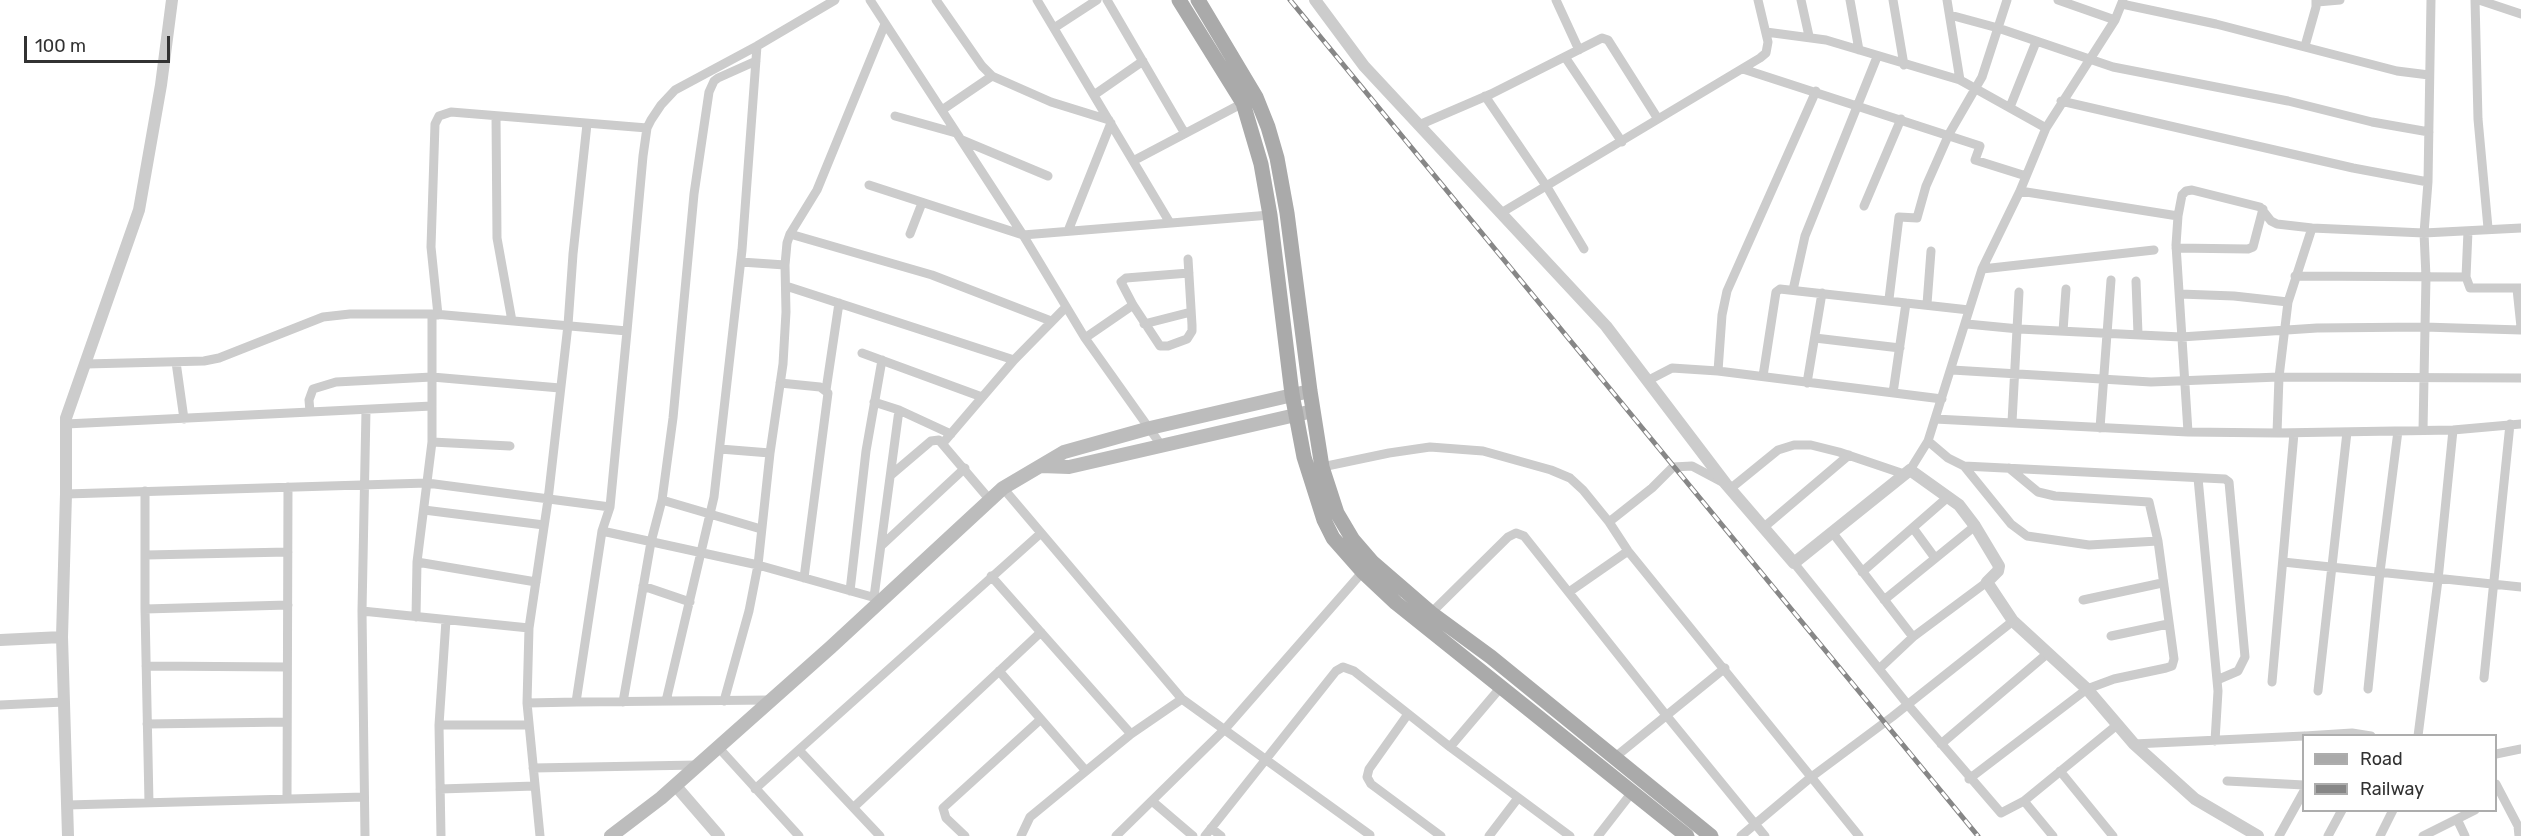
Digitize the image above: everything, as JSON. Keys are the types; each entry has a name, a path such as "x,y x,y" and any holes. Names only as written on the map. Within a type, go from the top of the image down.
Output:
{"main road":[{"path":"1179,0 1243,103 1260,164 1270,215 1292,394 1304,457 1324,520 1343,550 1491,657 1711,836"},
{"path":"1198,0 1257,97 1277,158 1322,467 1337,513 1367,567 1396,603 1687,836"},
{"path":"612,835 698,765 879,598 1003,488 1064,452 1292,394 1310,392"},
{"path":"1039,466 1069,467 1313,411"}],"street":[{"path":"68,836 62,637 66,418 139,210 161,84 172,0"},
{"path":"576,702 602,531 610,507 647,128 661,105 675,90 757,46 835,0"},
{"path":"870,0 1023,235 1085,338 1161,446"},
{"path":"936,0 992,76 1051,102 1110,121"},
{"path":"1037,0 1170,223"},
{"path":"1054,28 1096,0"},
{"path":"1107,0 1184,132"},
{"path":"1315,0 1364,66 1606,326 1728,487 1794,563 1969,779 2001,813 2024,801 2117,724"},
{"path":"1556,0 1579,50"},
{"path":"1501,213 1547,188 1766,53 1767,32 1758,0"},
{"path":"1801,0 1809,36"},
{"path":"1850,0 1859,50"},
{"path":"1893,0 1905,65"},
{"path":"1947,0 1960,81"},
{"path":"1889,299 1899,217 1917,218 1926,186 1949,134 1982,77 2007,0"},
{"path":"2058,0 2115,20"},
{"path":"2305,46 2316,1 2340,0"},
{"path":"2423,430 2426,277 2424,233 2428,182 2431,0"},
{"path":"2488,228 2478,119 2477,0 2490,2 2521,14"},
{"path":"1794,563 1909,470 1926,444 1952,370 1982,269 2020,191 2046,128 2061,101 2115,20 2123,2 2397,71 2429,75"},
{"path":"1950,15 1998,28 2089,60 2288,101 2372,123 2429,132"},
{"path":"724,701 749,611 758,565 785,335 785,265 790,234 817,190 885,24"},
{"path":"1767,32 1809,36 1960,81 1975,87 2046,128"},
{"path":"1419,125 1485,96 1602,38 1608,40 1658,119"},
{"path":"2010,107 2036,42"},
{"path":"666,701 702,553 720,449 728,358 741,262 757,46"},
{"path":"1565,57 1622,142"},
{"path":"1792,290 1805,236 1877,57"},
{"path":"623,702 651,542 662,500 673,418 694,194 709,92 714,81 756,61"},
{"path":"1094,95 1143,61"},
{"path":"1743,69 1949,134 1980,146 1975,160 2026,176"},
{"path":"942,110 992,76"},
{"path":"1718,371 1722,315 1727,291 1816,91"},
{"path":"1485,96 1547,188 1584,249"},
{"path":"2061,101 2342,165 2428,182"},
{"path":"1133,161 1184,132 1243,103"},
{"path":"417,617 417,562 432,442 435,314 431,247 435,124 439,116 446,112 647,128"},
{"path":"896,116 958,136 1048,176"},
{"path":"496,117 497,238 512,321"},
{"path":"1864,206 1901,120"},
{"path":"1068,231 1110,121"},
{"path":"540,836 527,703 529,628 548,500 568,326 575,231 587,124"},
{"path":"869,185 1023,235 1270,215"},
{"path":"2188,432 2176,248 2182,195 2192,190 2263,209 2271,221 2277,224 2312,228 2424,233 2521,228"},
{"path":"2020,191 2178,216"},
{"path":"910,234 922,203"},
{"path":"2176,248 2247,249 2253,247 2263,209"},
{"path":"2277,433 2278,377 2288,302 2312,228"},
{"path":"1966,324 2181,337 2424,327 2521,328 2519,289 2470,288 2466,278 2468,231"},
{"path":"790,234 932,275 1051,321"},
{"path":"1982,269 2154,250"},
{"path":"1927,304 1931,251"},
{"path":"1188,259 1189,273 1191,312 1190,335 1168,346 1157,344 1121,282 1124,279 1189,273"},
{"path":"741,262 785,265"},
{"path":"2295,276 2466,278"},
{"path":"2100,428 2111,280"},
{"path":"2136,281 2138,334"},
{"path":"786,286 1014,360"},
{"path":"1763,376 1776,292 1780,288 1969,310"},
{"path":"2063,331 2066,289"},
{"path":"2012,422 2019,329 2019,292"},
{"path":"1807,383 1822,293"},
{"path":"2180,294 2234,296 2288,302"},
{"path":"804,578 828,397 826,390 839,303"},
{"path":"1893,393 1906,303"},
{"path":"1085,338 1133,305"},
{"path":"943,443 1014,360 1066,307"},
{"path":"1144,324 1191,312"},
{"path":"86,364 204,362 323,317 350,314 435,314 627,331"},
{"path":"1815,338 1900,348"},
{"path":"862,353 982,397"},
{"path":"850,591 866,451 882,360"},
{"path":"176,362 184,419"},
{"path":"1647,381 1667,370 1718,371 1942,399"},
{"path":"1952,370 2105,380 2186,382 2278,377 2521,378"},
{"path":"310,412 310,393 320,386 383,378 432,377 560,388"},
{"path":"780,383 820,387 826,390"},
{"path":"874,402 899,410 951,434"},
{"path":"66,424 432,406"},
{"path":"365,836 362,611 366,410"},
{"path":"602,531 758,565 879,598 881,546 899,410"},
{"path":"1935,419 2188,432 2277,433 2453,430 2521,424"},
{"path":"2484,678 2510,424"},
{"path":"2418,731 2438,580 2453,430"},
{"path":"2368,689 2398,431"},
{"path":"2318,691 2347,432"},
{"path":"2272,682 2294,433"},
{"path":"891,475 931,441 939,440 990,500"},
{"path":"432,442 510,446"},
{"path":"1926,444 1964,466 2224,479 2229,482 2245,657 2238,671 2217,680"},
{"path":"1728,487 1778,450 1794,445 1811,446 1909,470 1959,505 1975,526 1999,566 1998,571 1987,582 1912,637 1879,669"},
{"path":"1322,467 1430,447 1483,451 1551,470 1570,478 1609,522 1628,551 1859,836"},
{"path":"720,449 770,453"},
{"path":"1763,528 1849,455"},
{"path":"1609,522 1652,488 1673,467 1692,466 1728,487"},
{"path":"1964,466 2011,524 2027,536 2089,544 2158,541"},
{"path":"881,546 965,468"},
{"path":"1969,779 2092,687 2172,666 2174,659 2158,541 2150,505 2146,500 2055,496 2038,492 2009,468"},
{"path":"2198,478 2218,695 2215,741"},
{"path":"66,494 427,483 610,507"},
{"path":"287,799 288,488"},
{"path":"1003,488 1182,699 1370,836"},
{"path":"146,491 145,609 149,803"},
{"path":"1862,572 1948,497"},
{"path":"662,500 761,529"},
{"path":"424,510 544,525"},
{"path":"1884,600 1975,526"},
{"path":"1913,528 1935,558"},
{"path":"1832,532 1912,637"},
{"path":"755,789 1041,533"},
{"path":"1431,613 1508,537 1516,533 1524,536 1666,715 1766,836"},
{"path":"1569,592 1628,551"},
{"path":"146,555 288,552"},
{"path":"417,562 536,582"},
{"path":"2283,562 2521,587"},
{"path":"1116,836 1222,727 1367,567"},
{"path":"991,576 1131,734"},
{"path":"1987,582 2013,621 2048,653 2092,687 2117,724 2134,744 2195,799 2258,836"},
{"path":"2083,600 2162,583"},
{"path":"643,586 690,602"},
{"path":"145,609 288,605"},
{"path":"362,611 529,628"},
{"path":"441,836 439,725 446,620"},
{"path":"1741,836 1810,778 1908,705 2013,621"},
{"path":"2111,636 2169,624"},
{"path":"854,807 1041,632"},
{"path":"0,640 62,637"},
{"path":"1941,744 2048,653"},
{"path":"146,666 287,668"},
{"path":"1221,836 1208,832 1339,668 1347,667 1570,836"},
{"path":"1614,758 1725,668"},
{"path":"999,671 1086,771"},
{"path":"1450,747 1501,687"},
{"path":"1021,836 1030,817 1131,734 1182,699"},
{"path":"527,703 770,700"},
{"path":"0,705 64,702"},
{"path":"1408,714 1369,770 1367,777 1371,784 1441,836"},
{"path":"965,836 946,818 943,808 1041,719"},
{"path":"147,724 287,722"},
{"path":"439,725 529,725"},
{"path":"2338,734 2362,734"},
{"path":"2134,744 2302,736"},
{"path":"718,747 799,836"},
{"path":"2497,754 2521,749"},
{"path":"799,750 880,836"},
{"path":"533,768 698,765"},
{"path":"2060,771 2113,836"},
{"path":"2227,781 2302,785"},
{"path":"675,785 719,836"},
{"path":"440,789 535,786"},
{"path":"1598,836 1633,791"},
{"path":"2279,836 2302,795"},
{"path":"67,805 364,797"},
{"path":"1489,836 1518,798"},
{"path":"2499,799 2518,826 2519,836"},
{"path":"1152,801 1193,836"},
{"path":"2024,801 2053,836"},
{"path":"2328,836 2341,812"},
{"path":"2380,836 2392,812"},
{"path":"2423,836 2471,812"},
{"path":"2457,819 2465,836"}],"railway":[{"path":"1290,0 1978,836"}]}
